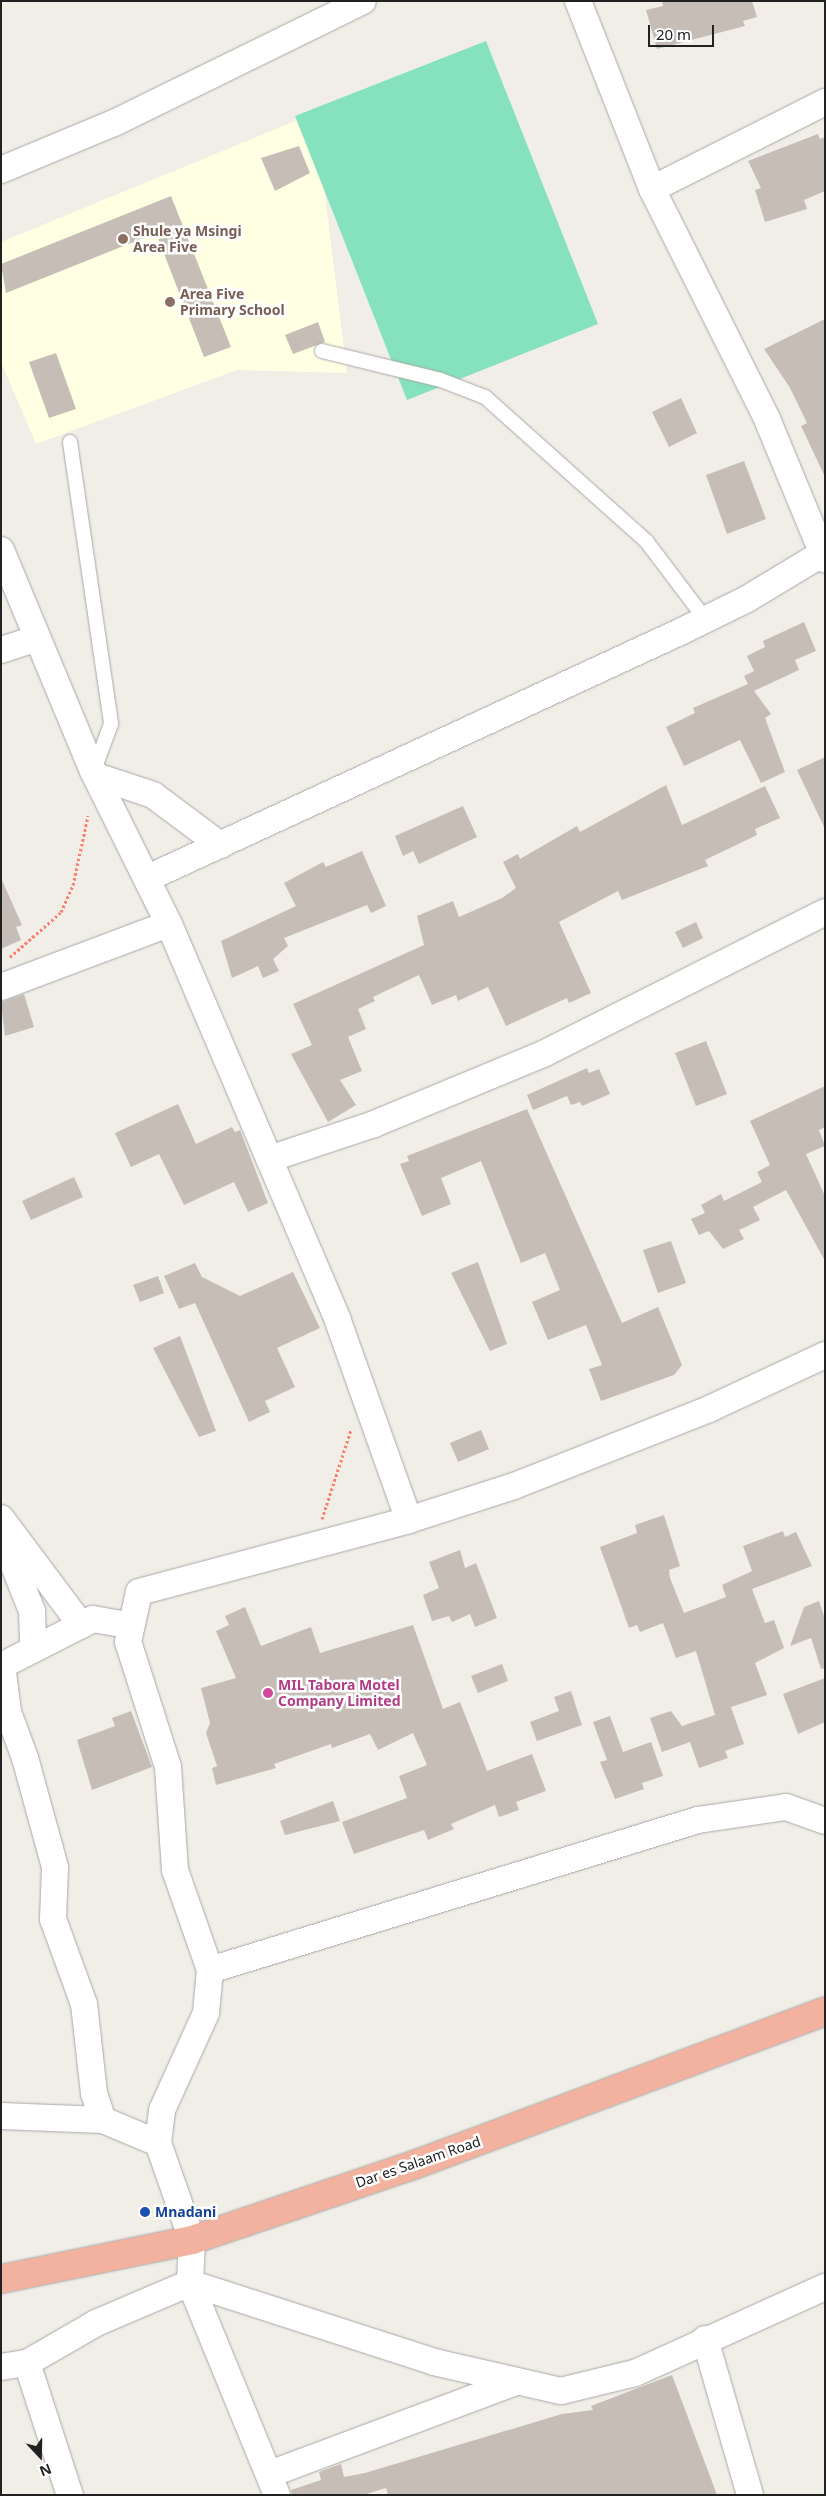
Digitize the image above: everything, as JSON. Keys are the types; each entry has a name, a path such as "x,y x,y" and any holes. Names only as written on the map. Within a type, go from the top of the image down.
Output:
{"highway":[{"name":"Dar es Salaam Road","path":"1,2279 192,2240 414,2165 825,2011"}],"street":[{"path":"1,170 132,115 363,1"},
{"path":"148,878 706,620 824,554 767,420 652,189 578,1"},
{"path":"652,189 825,102"},
{"path":"1,550 94,773 148,878 169,924 269,1159 364,1393 409,1520"},
{"path":"1,650 37,638"},
{"path":"94,773 153,795 220,845"},
{"path":"269,1159 374,1124 543,1054 825,912"},
{"path":"1,987 169,924"},
{"path":"514,2382 274,2484 190,2283 192,2240 158,2143 162,2110 206,2013 210,1970 174,1870 168,1767 128,1642 139,1592 409,1520 616,1448 825,1355"},
{"path":"1,1518 81,1625"},
{"path":"1,1533 32,1611 33,1649"},
{"path":"103,2120 94,2092 84,2004 53,1919 55,1868 25,1758 8,1712 2,1666 93,1619 131,1626"},
{"path":"210,1970 698,1820 786,1807 825,1821"},
{"path":"1,2116 103,2120 158,2143"},
{"path":"1,2367 26,2362 96,2323 190,2283 335,2333 514,2382 561,2391 587,2388 635,2373 705,2339 825,2287"},
{"path":"705,2339 750,2495"},
{"path":"26,2362 70,2495"}],"lane":[{"path":"322,351 441,380 485,397 642,538 706,620"},
{"path":"70,442 111,724 94,773"}],"path":[{"path":"7,960 19,945 61,912 73,885 88,810"},
{"path":"314,1544 364,1393"}],"shaded area":[{"name":"Area Five Primary School","path":"315,113 347,373 237,370 36,444 1,362 1,242"}],"green space":[{"path":"486,41 598,324 407,400 295,116"}],"building":[{"path":"662,1 752,1 757,17 743,21 745,26 657,49 646,10 663,6"},
{"path":"818,134 820,139 825,137 825,191 804,200 807,209 765,222 755,190 761,188 748,161"},
{"path":"299,146 310,173 275,191 261,158"},
{"path":"171,196 231,347 204,357 156,233 6,293 1,264"},
{"path":"825,319 825,477 801,426 807,423 790,388 764,349"},
{"path":"318,322 325,342 293,354 285,335"},
{"path":"56,353 76,409 49,418 29,362"},
{"path":"681,398 697,433 669,447 652,412"},
{"path":"744,461 766,519 727,534 706,475"},
{"path":"804,622 816,651 795,660 799,670 754,691 771,714 765,718 785,772 761,783 740,740 684,766 666,727 695,713 693,708 748,684 744,676 754,671 747,656 765,647 763,641"},
{"path":"825,757 825,829 797,770"},
{"path":"666,785 682,825 765,786 780,818 755,829 757,835 705,860 708,866 622,900 618,891 559,922 591,993 569,1003 567,998 506,1026 488,987 458,1001 456,995 432,1005 419,975 373,997 375,1001 358,1009 366,1029 348,1037 362,1071 340,1080 356,1105 328,1122 291,1054 312,1045 293,1004 424,945 417,916 453,901 459,917 502,898 516,888 503,862 518,854 520,859 577,826 580,832"},
{"path":"463,806 477,837 419,864 413,851 403,856 395,836"},
{"path":"362,851 386,906 371,913 367,905 284,938 288,946 273,959 279,971 263,978 258,966 232,978 221,941 296,906 284,883 323,862 326,867"},
{"path":"1,878 22,925 16,927 21,940 1,949"},
{"path":"696,922 703,938 683,948 675,932"},
{"path":"24,994 34,1027 5,1036 1,1002"},
{"path":"706,1041 727,1094 696,1106 675,1053"},
{"path":"587,1068 589,1073 599,1069 610,1094 582,1106 580,1102 571,1105 567,1096 533,1110 527,1095"},
{"path":"825,1086 825,1127 819,1130 825,1146 806,1154 825,1196 825,1261 786,1190 753,1207 760,1220 739,1230 744,1239 723,1249 709,1231 699,1235 691,1219 705,1213 701,1205 721,1194 724,1201 762,1182 757,1172 770,1165 750,1121"},
{"path":"178,1104 196,1144 232,1127 235,1132 240,1130 268,1203 248,1212 234,1182 184,1205 159,1154 131,1167 115,1133"},
{"path":"527,1109 622,1323 658,1307 682,1365 674,1375 601,1401 589,1369 602,1365 586,1325 548,1340 532,1302 560,1290 545,1253 521,1263 481,1161 441,1178 451,1204 422,1216 400,1164 409,1161 407,1156"},
{"path":"74,1177 83,1197 31,1220 22,1201"},
{"path":"671,1241 686,1283 658,1293 643,1250"},
{"path":"478,1262 507,1344 490,1351 451,1273"},
{"path":"195,1263 202,1277 240,1296 293,1272 320,1328 277,1348 295,1387 265,1401 270,1412 249,1422 195,1303 179,1309 164,1276"},
{"path":"158,1276 164,1293 140,1302 133,1285"},
{"path":"180,1336 216,1431 199,1437 153,1348"},
{"path":"481,1430 489,1449 458,1462 450,1443"},
{"path":"664,1515 680,1566 669,1570 670,1578 684,1613 726,1597 722,1585 752,1571 743,1546 783,1531 785,1537 796,1532 812,1566 752,1589 765,1623 774,1620 784,1648 755,1663 767,1695 731,1707 744,1744 725,1751 728,1758 699,1768 690,1742 662,1752 650,1718 671,1711 682,1726 715,1715 696,1651 676,1658 663,1623 640,1632 637,1625 629,1628 600,1547 637,1533 635,1525"},
{"path":"460,1550 465,1568 476,1563 497,1618 475,1627 470,1614 452,1622 449,1616 432,1621 423,1595 439,1588 429,1562"},
{"path":"819,1601 825,1619 825,1668 821,1669 811,1638 790,1646 804,1607"},
{"path":"245,1607 261,1646 311,1627 320,1653 413,1625 443,1709 460,1702 487,1771 532,1754 546,1791 516,1802 519,1810 499,1817 495,1805 451,1824 454,1829 428,1840 424,1830 354,1854 342,1822 407,1798 399,1776 427,1765 413,1733 378,1750 370,1734 332,1748 331,1744 274,1764 276,1768 216,1785 212,1768 217,1766 206,1733 210,1723 201,1688 236,1678 216,1631 229,1625 225,1616"},
{"path":"502,1664 508,1681 478,1693 471,1676"},
{"path":"825,1678 825,1722 798,1734 783,1694"},
{"path":"571,1691 582,1725 537,1741 530,1722 559,1711 554,1697"},
{"path":"131,1711 152,1767 92,1790 77,1740 115,1726 112,1718"},
{"path":"610,1716 623,1752 651,1742 663,1776 642,1783 644,1789 615,1799 600,1762 607,1760 593,1722"},
{"path":"333,1801 340,1821 285,1835 280,1821"},
{"path":"672,2375 717,2495 388,2495 386,2488 363,2495 292,2495 291,2490 321,2480 319,2472 341,2464 344,2477 365,2473 562,2414 593,2410 591,2406"}],"place":[{"name":"Shule ya Msingi Area Five","path":"123,239"},
{"name":"Area Five Primary School","path":"170,302"},
{"name":"MIL Tabora Motel Company Limited","path":"268,1693"},
{"name":"Mnadani","path":"145,2212"}]}
